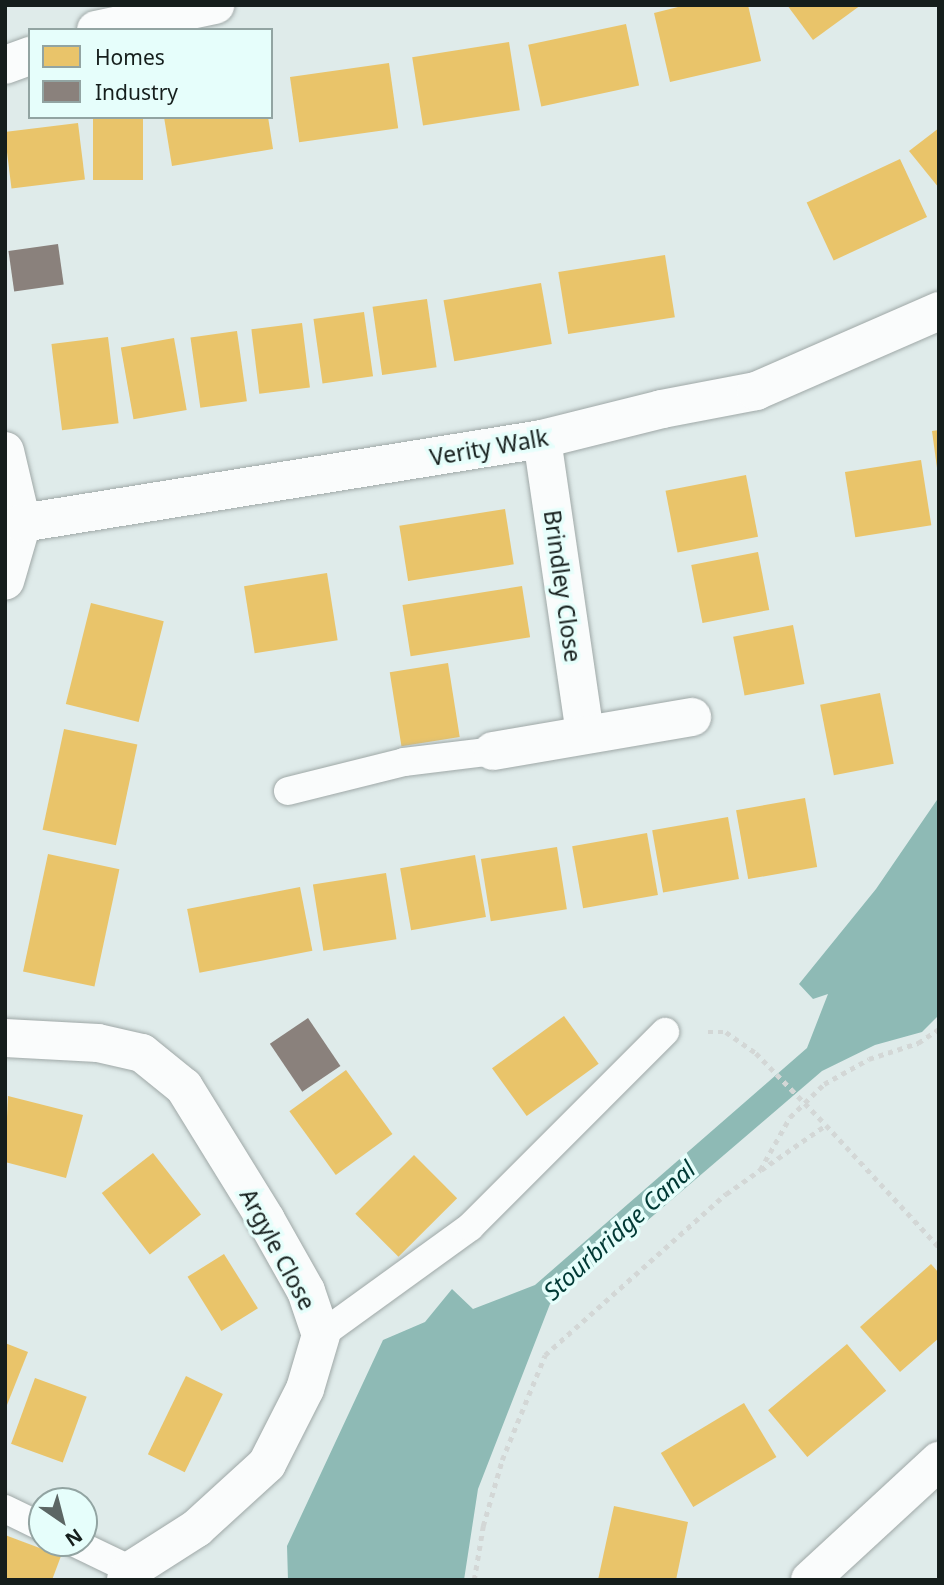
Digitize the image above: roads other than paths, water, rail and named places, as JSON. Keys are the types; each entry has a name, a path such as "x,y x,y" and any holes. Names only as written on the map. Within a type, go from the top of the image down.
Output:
{"street":[{"path":"106,28 215,5"},
{"path":"5,65 28,57"},
{"name":"Verity Walk","path":"22,523 542,439 662,409 756,391 939,311"},
{"name":"Brindley Close","path":"542,439 585,732"},
{"path":"5,451 22,523 5,581"},
{"path":"493,751 585,732 692,717"},
{"name":"Argyle Close","path":"5,1038 98,1043 142,1053 184,1087 267,1220 306,1292 321,1335 305,1389 267,1464 197,1528 128,1575"},
{"path":"810,1580 939,1461"}],"lane":[{"path":"288,791 404,762 493,751"},
{"path":"321,1335 470,1227 665,1032"},
{"path":"5,1509 28,1520"},
{"path":"98,1557 128,1575"}],"water":[{"name":"Stourbridge Canal","path":"939,797 939,1015 922,1032 875,1045 822,1071 550,1304 478,1489 464,1580 288,1580 287,1546 383,1340 425,1322 452,1289 473,1309 535,1285 807,1048 828,994 813,999 799,984 876,889"}]}
